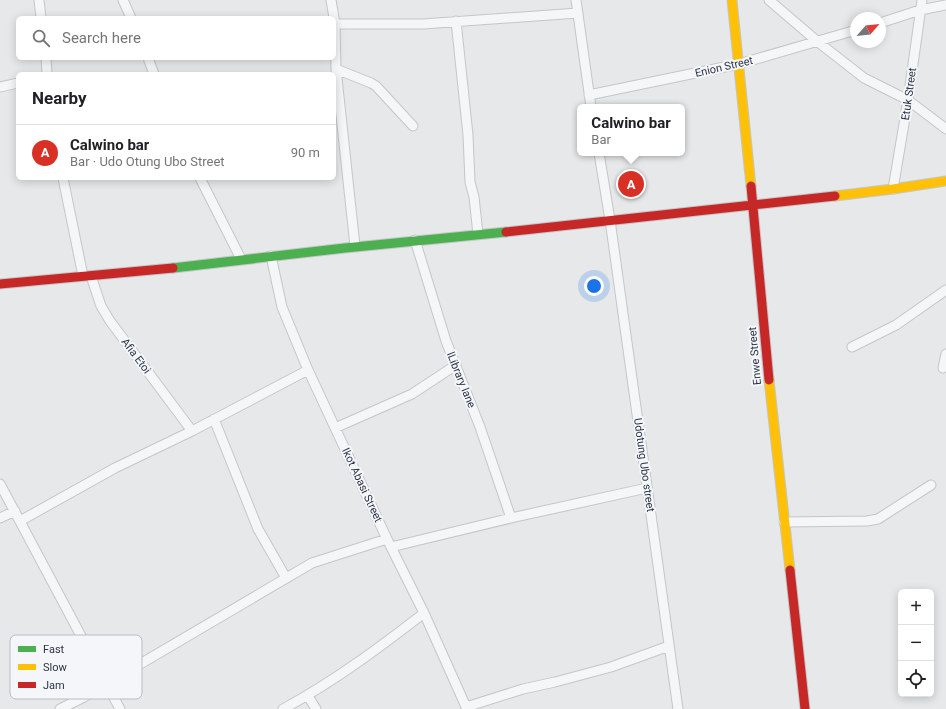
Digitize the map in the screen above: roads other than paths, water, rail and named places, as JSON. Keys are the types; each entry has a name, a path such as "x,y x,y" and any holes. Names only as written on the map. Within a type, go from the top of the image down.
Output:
{"street":[{"path":"39,0 41,16"},
{"path":"123,0 130,16"},
{"path":"331,0 334,16"},
{"path":"576,0 590,104"},
{"name":"Enwe Street","path":"732,0 753,204 770,393 805,709"},
{"path":"769,0 818,42 864,78 908,100 946,129"},
{"name":"Etuk Street","path":"893,189 908,100 922,0"},
{"path":"886,21 920,10 946,5"},
{"path":"336,24 423,24 578,13"},
{"path":"456,21 468,135 470,182 474,197 478,234"},
{"name":"Enion Street","path":"589,95 739,64 850,32"},
{"path":"46,60 47,72"},
{"path":"149,60 153,72"},
{"path":"336,60 336,85 355,246"},
{"path":"336,69 376,86 413,126"},
{"path":"0,86 16,83"},
{"name":"Udotung Ubo street","path":"599,156 610,220 678,709"},
{"name":"Afia Etoi","path":"63,180 87,276 101,306 110,321 192,431"},
{"path":"201,180 241,259"},
{"path":"0,284 87,276 946,183"},
{"name":"lLibrary lane","path":"415,240 446,341 480,427 511,518"},
{"name":"Ikot Abasi Street","path":"271,256 282,307 308,370 387,539 424,613 467,708"},
{"path":"852,347 896,325 946,290"},
{"path":"943,368 946,354"},
{"path":"335,428 412,394 456,365"},
{"path":"20,521 115,468 192,431 308,370"},
{"path":"214,419 258,529 286,578"},
{"path":"0,484 81,635"},
{"path":"784,522 867,521 878,519 930,485"},
{"path":"391,547 511,518 647,488"},
{"path":"0,518 15,511"},
{"path":"142,662 312,563 322,558 347,552 387,539"},
{"path":"283,709 308,696 384,644 424,613"},
{"path":"467,708 523,689 596,671 669,646"},
{"path":"308,696 316,709"},
{"path":"60,709 80,699"},
{"path":"115,699 120,709"}],"place":[{"name":"Calwino bar","path":"631,184"}]}
